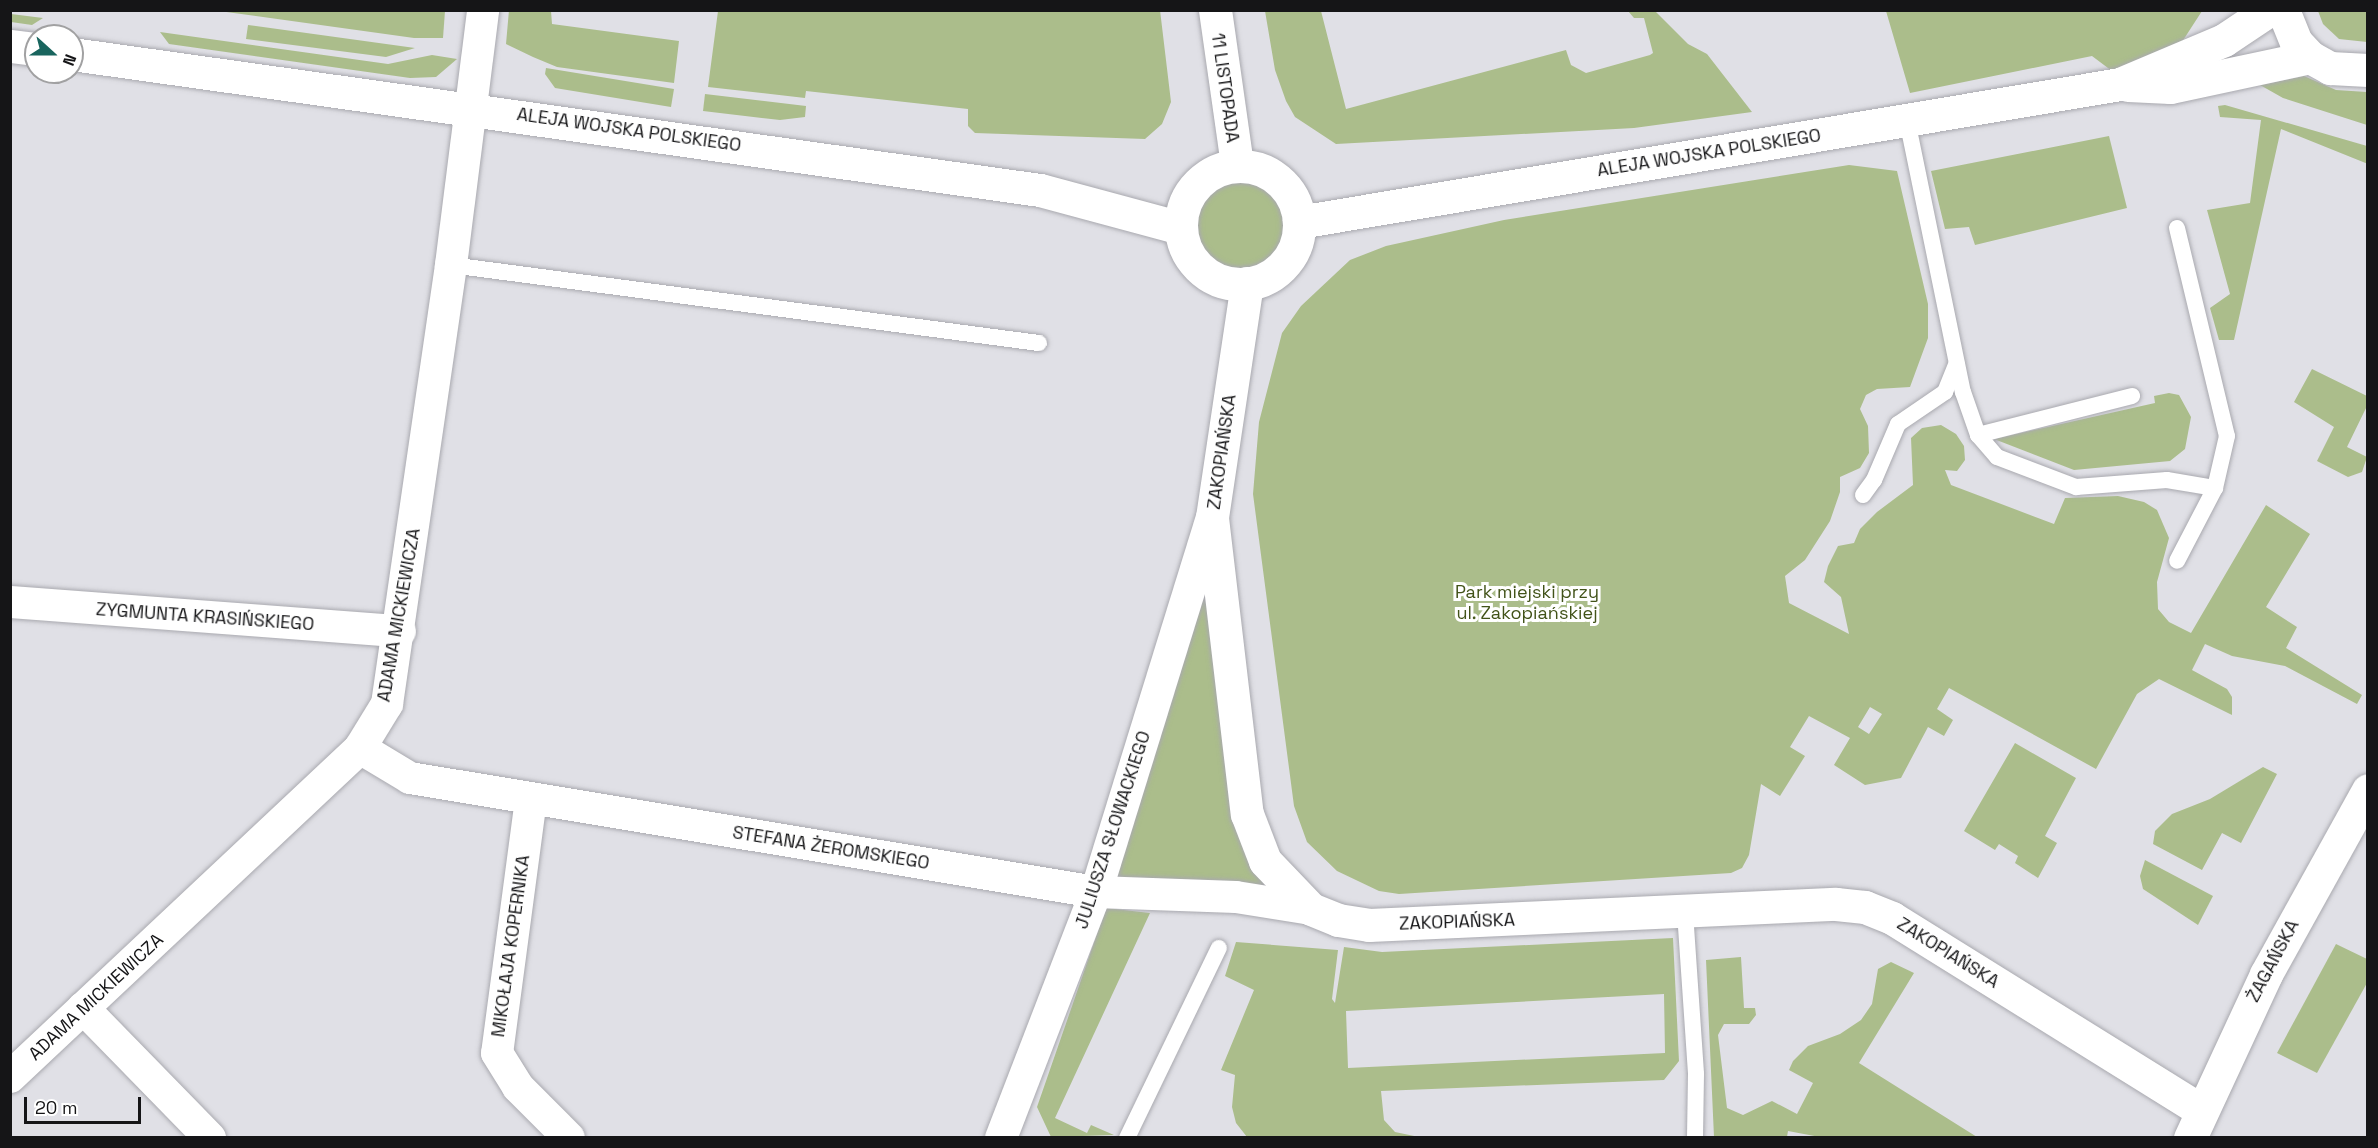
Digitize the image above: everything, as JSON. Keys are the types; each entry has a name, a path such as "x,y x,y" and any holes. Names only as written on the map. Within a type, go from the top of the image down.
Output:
{"street":[{"name":"ADAMA MICKIEWICZA","path":"10,1077 360,748 387,704 400,631 452,265 483,10"},
{"name":"11 LISTOPADA","path":"1215,10 1237,165"},
{"name":"ALEJA WOJSKA POLSKIEGO","path":"2120,84 2224,40 2268,10"},
{"path":"2283,10 2296,42 2310,57 2330,68 2367,70"},
{"name":"ALEJA WOJSKA POLSKIEGO","path":"84,56 471,107 1040,190 1181,228"},
{"name":"ALEJA WOJSKA POLSKIEGO","path":"1299,222 2120,84 2170,87 2310,57"},
{"path":"1237,165 1272,175 1286,188 1299,222 1290,255 1278,269 1247,283 1228,282 1210,275 1195,263 1185,247 1181,228 1182,209 1203,178 1237,165"},
{"name":"ZAKOPIAŃSKA","path":"1247,283 1212,518 1247,814 1265,861 1311,909 1338,920 1369,925 1836,904 1865,907 1892,918 2195,1124"},
{"name":"JULIUSZA SŁOWACKIEGO","path":"1002,1137 1096,892 1212,518"},
{"name":"ZYGMUNTA KRASIŃSKIEGO","path":"10,602 400,631"},
{"name":"STEFANA ŻEROMSKIEGO","path":"360,748 410,778 531,799 1096,892 1236,897 1311,909"},
{"name":"ŻAGAŃSKA","path":"2195,1124 2266,974 2367,790"},
{"name":"MIKOŁAJA KOPERNIKA","path":"531,799 497,1053 518,1087 569,1137"},
{"path":"84,1008 210,1137"}],"lane":[{"path":"1907,120 1957,362 1973,429 1978,435 1997,457 2076,487 2167,480 2215,488"},
{"path":"2177,228 2227,436 2215,488 2177,561"},
{"path":"452,265 1039,343"},
{"path":"1863,495 1874,480 1898,424 1945,392 1957,362"},
{"path":"1978,435 2132,396"},
{"path":"1685,912 1696,1074 1695,1137"},
{"path":"1127,1137 1219,948"}],"green space":[{"path":"509,10 551,11 552,24 679,41 674,83 557,67 533,57 506,44"},
{"path":"1160,10 1171,102 1162,124 1145,139 975,133 968,126 968,109 806,91 805,98 708,87 718,11"},
{"path":"219,11 445,11 443,38 414,38"},
{"path":"1265,11 1321,11 1346,109 1566,50 1571,65 1586,73 1650,55 1653,53 1644,18 1634,18 1628,11 1655,11 1688,44 1707,54 1752,112 1634,128 1336,144 1295,117 1286,101 1275,70"},
{"path":"1886,11 2202,11 2180,45 2112,71 2092,56 1910,93"},
{"path":"2318,11 2367,11 2367,42 2339,39 2323,24"},
{"path":"11,14 43,18 34,24 11,22"},
{"path":"248,25 415,48 386,57 246,39"},
{"path":"160,32 388,64 432,55 457,59 436,77 410,78 169,44"},
{"path":"546,68 674,89 671,107 555,88 545,74"},
{"path":"2304,76 2336,90 2367,92 2367,125 2283,98 2260,85"},
{"path":"705,94 806,106 805,117 780,120 703,111"},
{"path":"2225,105 2367,146 2368,164 2281,129 2234,340 2219,340 2210,308 2230,294 2207,210 2250,203 2261,120 2220,117 2218,106"},
{"path":"2109,136 2127,208 1975,245 1969,227 1945,229 1931,171"},
{"name":"Park miejski przy ul. Zakopiańskiej","path":"1849,165 1897,171 1928,304 1928,338 1910,387 1877,389 1866,395 1860,409 1868,426 1869,453 1860,468 1840,477 1840,492 1830,521 1805,560 1785,576 1789,603 1849,634 1841,597 1824,582 1828,566 1838,546 1854,543 1860,529 1877,512 1913,485 1911,438 1922,428 1941,425 1956,434 1964,446 1965,460 1957,471 1945,470 1951,485 2054,524 2065,498 2118,496 2144,502 2157,510 2169,538 2157,582 2158,609 2169,622 2191,633 2266,505 2310,534 2266,607 2297,627 2286,648 2362,695 2357,704 2285,666 2232,656 2205,644 2192,670 2227,689 2232,697 2232,715 2159,679 2137,694 2096,769 1949,688 1937,709 1953,720 1944,736 1928,727 1901,778 1865,785 1834,765 1850,738 1809,716 1790,747 1805,756 1780,796 1761,784 1749,855 1742,868 1731,873 1399,894 1379,891 1337,871 1307,842 1294,806 1253,494 1259,422 1282,333 1301,306 1350,260 1386,246 1504,220","holes":["1870,707 1882,714 1869,734 1858,727"]},
{"path":"1242,174 1261,178 1277,188 1287,204 1291,223 1287,242 1277,258 1261,268 1242,272 1223,268 1207,258 1197,242 1193,223 1197,204 1207,188 1223,178"},
{"path":"2312,369 2367,396 2367,406 2347,447 2367,457 2362,472 2348,477 2317,461 2334,427 2294,402"},
{"path":"2169,393 2179,395 2191,417 2185,449 2170,461 2074,470 1994,439 2155,403 2154,396"},
{"path":"1207,552 1274,886 1105,880"},
{"path":"2015,743 2076,778 2045,836 2057,843 2038,878 2015,863 2018,856 1999,844 1995,850 1964,831"},
{"path":"2263,767 2277,774 2241,843 2222,833 2202,870 2153,844 2155,831 2172,814 2210,799"},
{"path":"2145,860 2213,896 2198,925 2143,889 2140,876"},
{"path":"1106,908 1150,913 1055,1118 1087,1133 1091,1125 1114,1135 1051,1137 1037,1107"},
{"path":"1673,938 1679,1061 1664,1080 1381,1091 1384,1120 1395,1132 1419,1137 1247,1137 1236,1123 1232,1107 1235,1075 1221,1070 1254,990 1225,976 1236,942 1338,950 1332,999 1335,1003 1344,947 1382,952","holes":["1664,994 1665,1053 1348,1068 1346,1011"]},
{"path":"2336,944 2367,959 2367,983 2317,1073 2277,1053"},
{"path":"1741,957 1744,1008 1755,1008 1756,1015 1749,1024 1724,1024 1718,1035 1727,1108 1743,1115 1772,1101 1797,1114 1813,1083 1789,1070 1793,1061 1808,1046 1840,1034 1861,1020 1872,1004 1878,969 1891,962 1914,973 1859,1063 1977,1137 1825,1138 1788,1131 1787,1137 1714,1137 1706,960"}]}
